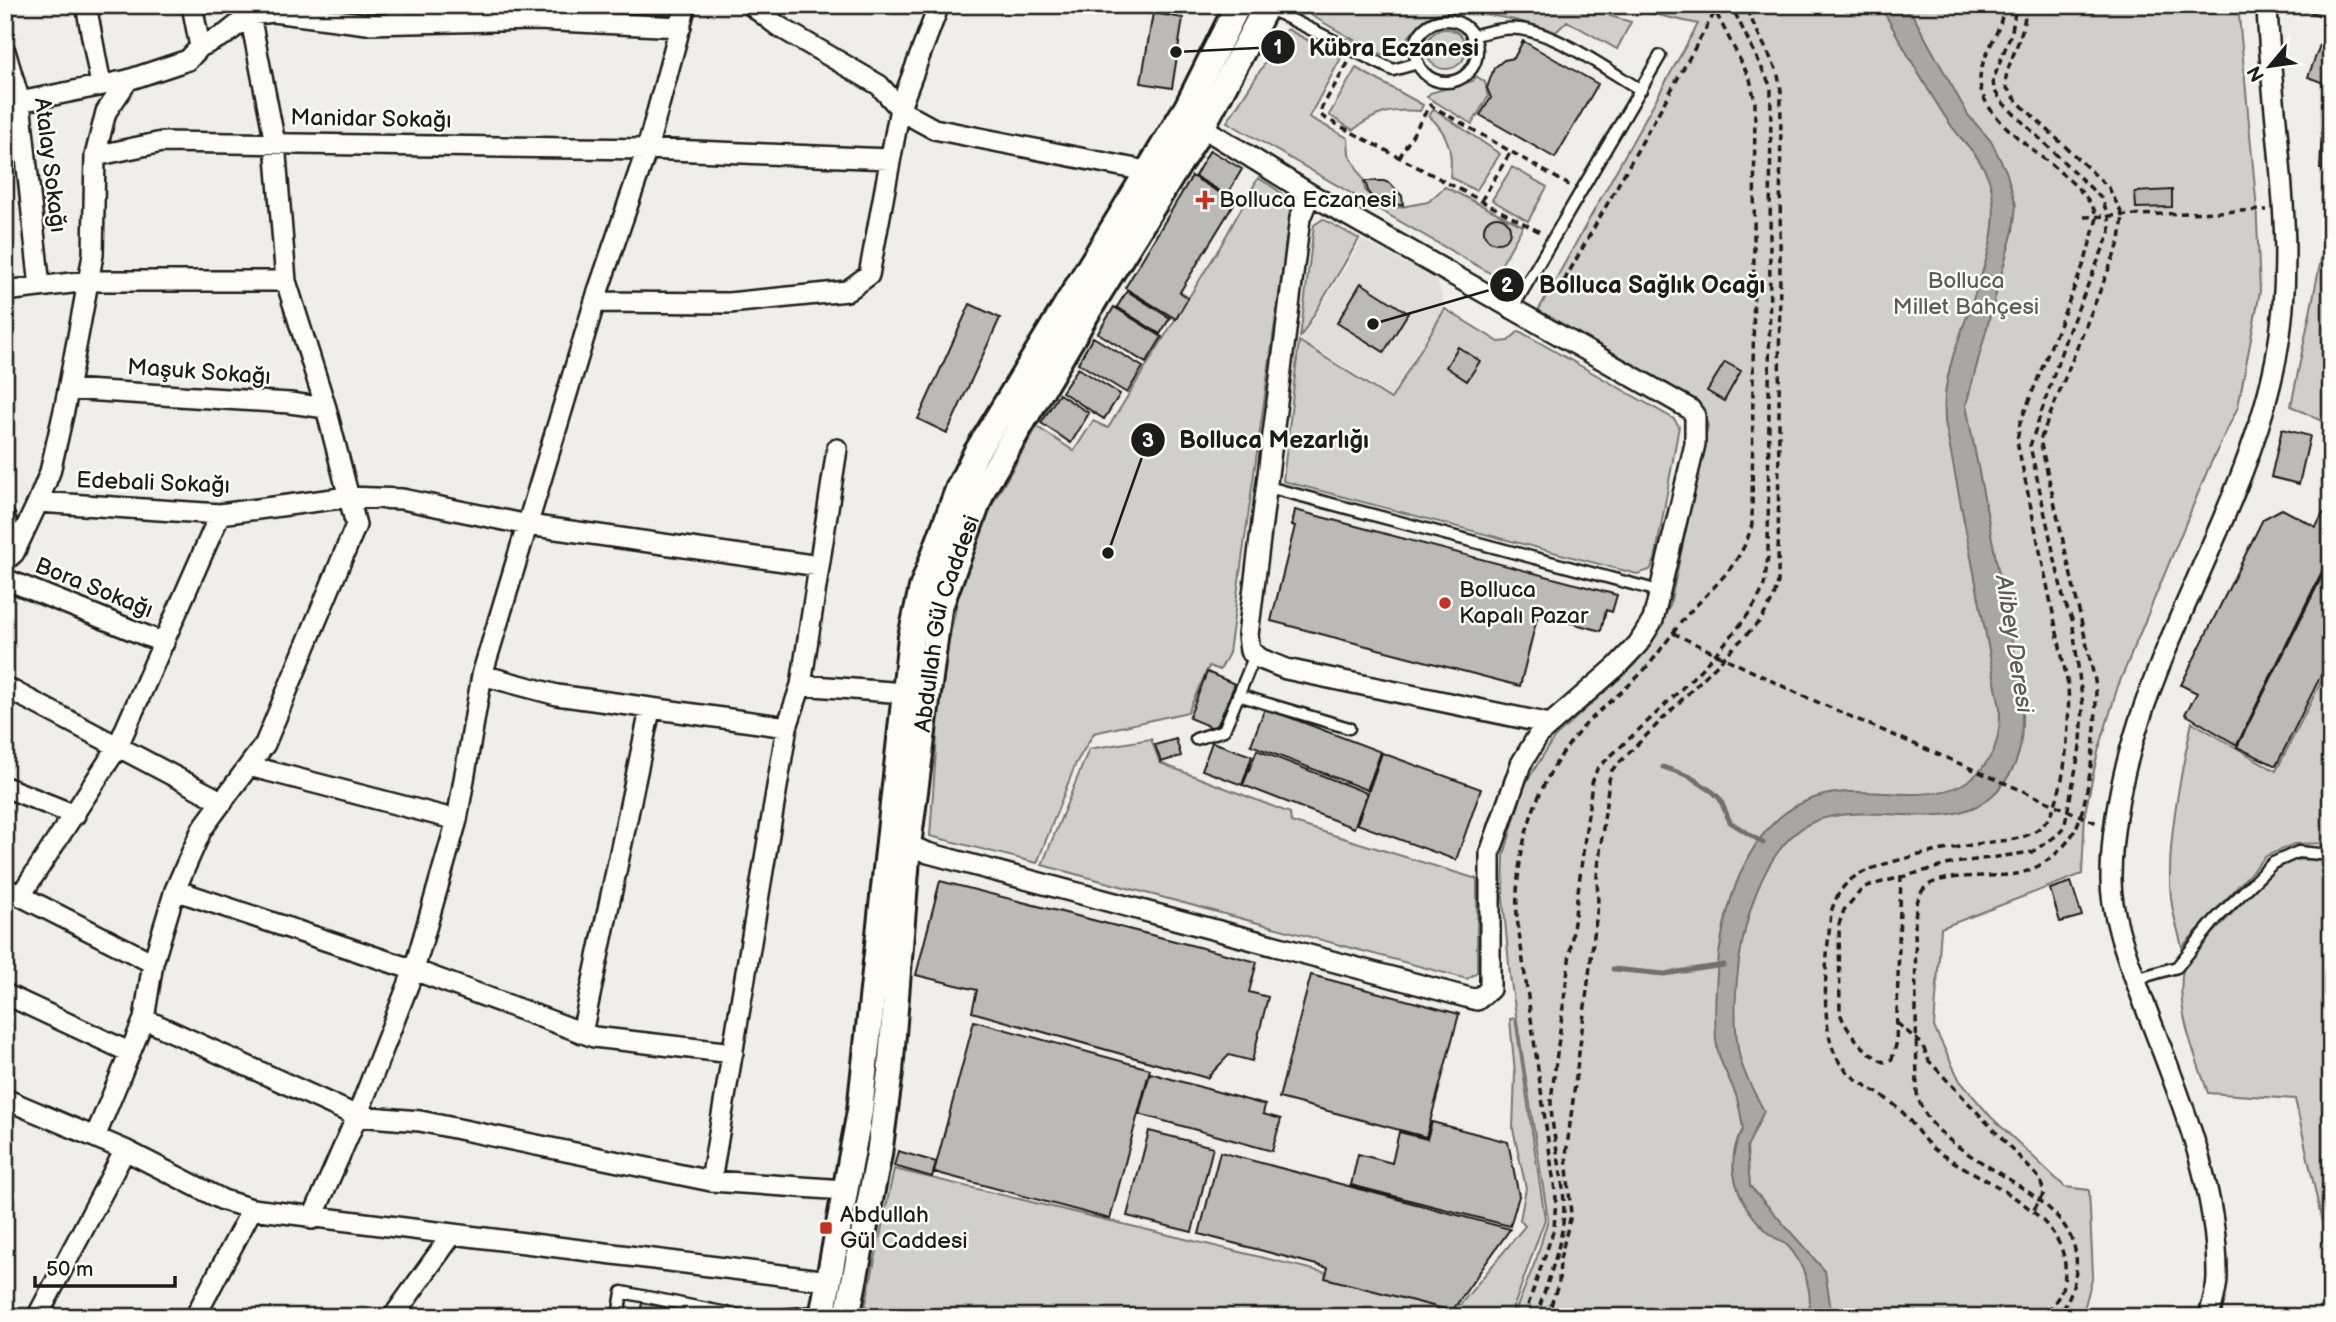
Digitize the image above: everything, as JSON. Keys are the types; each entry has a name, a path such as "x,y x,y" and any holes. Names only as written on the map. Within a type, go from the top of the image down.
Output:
{"street":[{"path":"86,5 102,85"},
{"path":"192,5 200,47"},
{"path":"312,1219 357,1116 414,970 457,820 482,676 595,302 647,149 687,5"},
{"path":"751,5 778,26 879,85 900,108 934,128 1146,171"},
{"path":"595,302 729,303 847,291 869,275 900,108 939,5"},
{"name":"Abdullah Gül Caddesi","path":"841,1283 845,1190 860,1111 904,694 922,588 959,487 1011,391 1187,107 1238,5"},
{"path":"2209,1317 2217,1280 2214,1231 2204,1182 2191,1130 2120,930 2111,879 2123,772 2141,718 2200,567 2235,491 2259,424 2276,358 2283,300 2282,209 2269,67 2267,5"},
{"name":"Abdullah Gül Caddesi","path":"831,1315 879,1154 890,1072 908,845 939,609 983,489 1097,296 1202,127 1267,6"},
{"path":"13,104 128,80 188,60 200,47 226,34 250,15 274,8 368,24 397,14 538,13 681,27"},
{"path":"95,1137 144,1019 153,963 175,890 202,829 265,744 356,525 326,408 286,281 275,142 250,15"},
{"name":"Atalay Sokağı","path":"5,51 40,287"},
{"path":"9,557 38,502 50,472 93,255 95,156 106,112 128,80"},
{"path":"908,845 941,857 1477,1000 1490,989 1490,853 1521,764 1539,734 1638,644 1653,620 1695,444 1695,416 1684,405 1310,194 1202,127"},
{"name":"Manidar Sokağı","path":"95,156 162,142 275,142 647,149 890,159"},
{"path":"1310,194 1300,218 1248,635 1250,651 1286,669 1550,724"},
{"path":"5,291 88,281 286,281"},
{"name":"Maşuk Sokağı","path":"68,389 290,403 326,408"},
{"path":"711,1181 787,727 801,685 837,449"},
{"name":"Edebali Sokağı","path":"38,502 220,513 348,497 402,499 527,525 819,566"},
{"path":"153,963 13,892 75,815 117,748 220,513"},
{"path":"5,518 9,557"},
{"name":"Bora Sokağı","path":"5,579 164,643"},
{"path":"482,676 557,695 787,727"},
{"path":"801,685 904,694"},
{"path":"5,687 223,802"},
{"path":"582,1033 650,710"},
{"path":"249,766 457,820"},
{"path":"5,787 75,815"},
{"path":"175,890 414,970 594,1037 733,1053"},
{"path":"5,994 129,1052"},
{"path":"144,1019 357,1116 420,1121 711,1181 845,1190"},
{"path":"5,1099 125,1150 223,1200 252,1209 312,1219 841,1283"},
{"path":"37,1317 125,1150"},
{"path":"195,1317 252,1209"},
{"path":"393,1317 451,1236"}],"lane":[{"path":"1267,6 1393,70 1418,63"},
{"path":"1453,21 1472,36 1477,51 1475,60 1464,77 1455,81 1435,80 1426,75 1418,63 1415,47 1419,37 1433,23 1453,21"},
{"path":"1472,36 1508,29 1535,33 1569,48 1641,90"},
{"path":"1512,309 1660,56"},
{"path":"1268,487 1659,591"},
{"path":"1196,739 1224,730 1255,655"},
{"path":"1238,695 1349,728"},
{"path":"2136,979 2177,967 2217,919 2273,863 2298,852 2331,855"},
{"path":"618,1317 622,1292 747,1317"},
{"path":"764,1317 831,1315"}],"path":[{"path":"1564,281 1715,12 1723,5"},
{"path":"1536,1317 1563,1224 1562,1189 1552,1130 1552,1100 1592,783 1597,769 1717,653 1750,611 1764,586 1768,547 1771,87 1731,5"},
{"path":"1547,1317 1559,1282 1560,1259 1571,1215 1566,1155 1598,904 1597,876 1608,780 1612,770 1726,657 1768,609 1774,597 1780,562 1782,90 1777,71 1744,5"},
{"path":"2003,5 2002,18 1981,70 1980,83 1986,105 2081,193 2097,218 2085,261 2020,423 2017,441 2068,685 2070,712 2055,806 2044,824 2034,833 1873,868 1856,875 1835,898 1828,941 1830,1042 1849,1075 1894,1104 1936,1151 1970,1169 2033,1211 2052,1230 2065,1272 2059,1296 2043,1317"},
{"path":"1901,876 1894,1054 1885,1062 1877,1058 1843,1023 1840,1013 1839,924 1844,910 1864,887 1901,876 1975,859 2012,857 2032,852 2059,834 2068,811 2079,754 2083,706 2072,619 2063,601 2030,446 2067,335 2110,232 2109,217 2101,198 2004,104 1994,90 1993,80 2017,18 2016,5"},
{"path":"2025,5 2025,27 2007,73 2006,87 2018,102 2109,188 2123,216 2120,242 2040,440 2097,698 2080,816 2075,829 2056,853 2028,871 1935,882 1922,891 1915,922 1917,1093 1926,1119 2051,1208 2067,1231 2075,1262 2074,1288 2059,1317"},
{"path":"1355,52 1320,113 1553,239"},
{"path":"1399,158 1430,105 1581,192"},
{"path":"1481,201 1510,153"},
{"path":"2084,217 2282,209"},
{"path":"1672,633 1801,695 2115,830"},
{"path":"1896,1023 1917,1040 1929,1061 2040,1179 2044,1193 2033,1211"}],"shaded area":[{"path":"1880,5 1907,5 1968,115 1991,141 2006,171 2016,205 2013,231 1966,405 2022,693 2022,734 2017,758 2006,781 1978,805 1958,813 1840,815 1818,820 1793,835 1773,859 1758,889 1746,924 1736,997 1736,1030 1740,1058 1764,1111 1747,1147 1750,1186 1825,1271 1832,1317 1808,1317 1809,1289 1799,1261 1788,1246 1770,1234 1750,1211 1742,1199 1734,1171 1737,1143 1743,1129 1737,1098 1718,1052 1715,1007 1722,934 1731,898 1745,864 1763,835 1787,812 1817,797 1860,792 1927,794 1948,790 1967,782 1983,767 1995,746 2000,708 1945,422 1949,370 1987,258 1993,230 1994,203 1984,169 1939,107"},
{"path":"1362,240 1437,280 1445,307 1390,396 1301,340"}],"green space":[{"path":"317,5 386,5 385,11"},
{"path":"1303,5 1598,5 1612,8 1610,16 1631,22 1617,49 1567,21 1556,32 1494,16 1444,13 1425,19 1392,56 1377,53 1300,9"},
{"name":"Bolluca Millet Bahçesi","path":"1613,5 2238,5 2256,199 2260,291 2238,407 2209,467 2118,686 2098,752 2085,813 2082,874 1941,928 1934,1027 1960,1081 1991,1117 2065,1187 2089,1190 2093,1276 2082,1317 1513,1317 1537,1257 1548,1219 1510,976 1503,898 1504,855 1524,786 1554,738 1635,664 1658,631 1670,605 1708,425 1701,410 1538,311 1698,24"},
{"path":"1287,29 1341,58 1309,117 1348,138 1349,154 1363,179 1365,190 1380,206 1395,208 1428,202 1445,187 1523,226 1495,276 1227,122"},
{"path":"1446,29 1460,35 1466,49 1460,63 1446,69 1432,63 1426,49 1432,35"},
{"path":"1356,68 1423,105 1420,111 1384,113 1353,130 1329,115"},
{"path":"1476,76 1485,82 1488,97 1472,124 1427,97 1430,93 1473,81"},
{"path":"1434,109 1500,154 1476,191 1450,177 1448,144 1429,116"},
{"path":"1512,167 1547,187 1528,221 1492,200"},
{"path":"1258,178 1284,196 1290,215 1229,653 1220,670 1209,666 1188,712 1094,733 1076,763 1037,863 930,836 941,678 959,593 987,513 1037,427 1074,451 1093,421 1108,428 1220,247"},
{"path":"1323,219 1359,239 1300,338 1314,225"},
{"path":"2326,235 2331,235 2331,426 2291,406"},
{"path":"1445,309 1499,342 1508,341 1519,331 1674,419 1679,426 1655,560 1650,570 1637,574 1283,481 1299,341 1391,399"},
{"path":"2331,662 2331,843 2294,844 2266,856 2182,947 2172,905 2170,862 2175,814 2192,722 2276,771"},
{"path":"1151,739 1160,763 1290,813 1291,822 1477,879 1477,972 1467,979 1042,865 1089,749"},
{"path":"2318,859 2331,862 2331,1263 2295,1099 2208,1093 2187,1029 2182,997 2184,964 2278,865 2295,860"},
{"path":"1515,1018 1545,1219 1510,1317 863,1317 894,1169 1460,1305 1525,1226 1520,1220 1526,1188 1513,1129 1515,1074 1510,1019"}],"building":[{"path":"2301,5 2331,5 2331,20 2300,8"},
{"path":"1153,13 1183,18 1172,88 1141,83"},
{"path":"2323,37 2331,40 2331,86 2308,77"},
{"path":"1523,41 1598,84 1555,158 1480,115 1491,98 1487,88 1494,68 1504,60 1514,58"},
{"path":"2322,128 2331,129 2331,169 2320,169"},
{"path":"1210,150 1242,169 1227,195 1195,176"},
{"path":"1192,176 1235,202 1180,292 1188,298 1176,319 1125,288"},
{"path":"1365,181 1384,181 1391,184 1402,196 1403,205 1381,204 1369,194"},
{"path":"2331,187 2331,228 2327,227"},
{"path":"2172,190 2172,207 2136,208 2135,192"},
{"path":"1497,217 1506,221 1510,230 1506,239 1497,243 1488,239 1484,230 1488,221"},
{"path":"1361,283 1408,313 1384,352 1337,323"},
{"path":"1127,291 1170,318 1160,334 1117,307"},
{"path":"970,304 1000,318 947,433 918,419"},
{"path":"1114,307 1162,337 1146,363 1098,333"},
{"path":"1093,337 1143,367 1127,393 1078,363"},
{"path":"1458,347 1480,361 1467,381 1446,367"},
{"path":"1725,362 1741,371 1724,401 1707,391"},
{"path":"1078,368 1120,394 1104,419 1062,392"},
{"path":"1059,394 1089,413 1071,443 1041,423"},
{"path":"2282,429 2310,436 2299,484 2271,477"},
{"path":"2282,509 2316,527 2323,513 2331,517 2331,553 2237,745 2185,714 2197,693 2181,685 2263,519"},
{"name":"Bolluca Kapalı Pazar","path":"1295,510 1617,595 1612,612 1606,610 1601,631 1538,614 1520,686 1271,621 1295,526 1292,525"},
{"path":"2328,564 2331,565 2331,655 2276,766 2237,747"},
{"path":"1207,672 1235,684 1216,729 1189,718"},
{"path":"1265,708 1381,752 1367,790 1251,745"},
{"path":"1176,739 1181,756 1161,762 1155,745"},
{"path":"1212,742 1252,756 1242,785 1202,770"},
{"path":"1257,750 1367,793 1354,828 1243,785"},
{"path":"1382,753 1481,789 1456,860 1357,824"},
{"path":"940,881 1257,962 1249,992 1268,997 1252,1061 1229,1055 1207,1078 972,1012 977,990 916,975"},
{"path":"2071,882 2082,916 2060,922 2050,889"},
{"path":"1311,975 1459,1014 1426,1137 1279,1098"},
{"path":"974,1021 1150,1069 1110,1219 934,1172"},
{"path":"1150,1073 1265,1105 1263,1114 1281,1119 1272,1151 1139,1114"},
{"path":"1432,1122 1508,1142 1519,1196 1510,1226 1351,1185 1358,1154 1392,1163 1399,1132 1427,1139"},
{"path":"1149,1131 1213,1147 1192,1232 1127,1216"},
{"path":"898,1151 936,1162 932,1177 894,1166"},
{"path":"1220,1152 1510,1229 1452,1311 1325,1278 1328,1268 1199,1234"},
{"path":"642,1303 669,1308 667,1317 639,1317"},
{"path":"669,1308 715,1317 667,1317"}],"waterway":[{"path":"1663,767 1689,776 1713,792 1720,799 1730,822 1763,843"},
{"path":"1613,969 1664,974 1724,965"}],"place":[{"name":"Kübra Eczanesi","path":"1176,52"},
{"name":"Bolluca Eczanesi","path":"1205,200"},
{"name":"Bolluca Sağlık Ocağı","path":"1373,324"},
{"name":"Bolluca Mezarlığı","path":"1108,553"},
{"name":"Bolluca Kapalı Pazar","path":"1445,603"},
{"name":"Abdullah Gül Caddesi","path":"826,1228"}],"water label":[{"name":"Alibey Deresi","path":"2014,644"}]}
